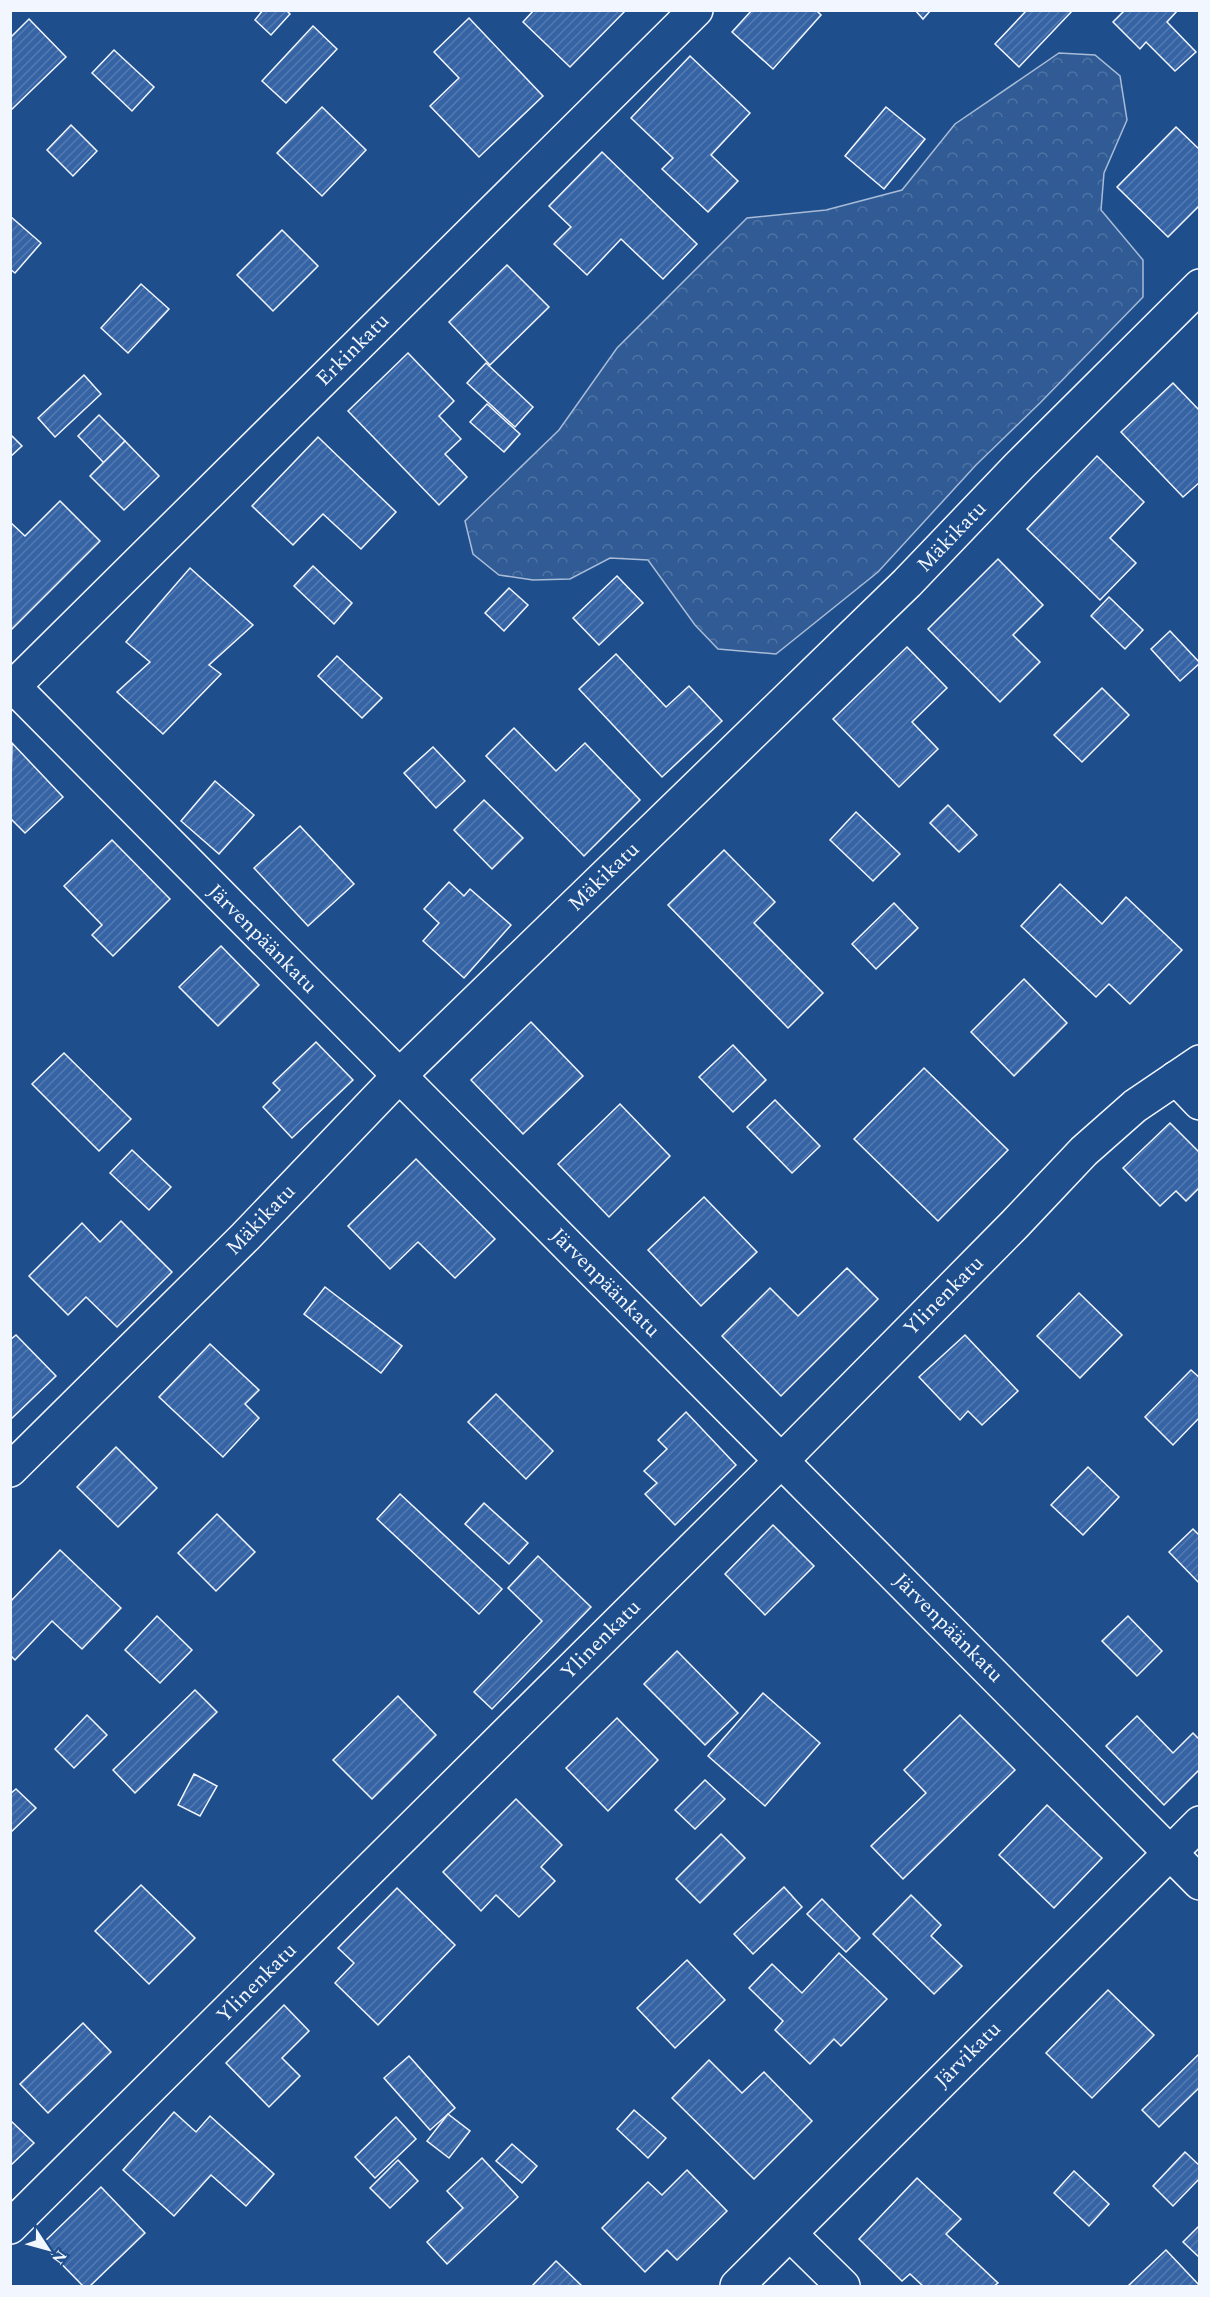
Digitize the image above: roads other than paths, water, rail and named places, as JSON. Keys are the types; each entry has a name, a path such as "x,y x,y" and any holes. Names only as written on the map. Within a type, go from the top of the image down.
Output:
{"street":[{"name":"Erkinkatu","path":"12,687 696,10"},
{"name":"Mäkikatu","path":"10,1470 245,1237 398,1077 908,583 1018,466 1200,285"},
{"name":"Järvenpäänkatu","path":"12,687 1200,1883"},
{"path":"1188,1070 1200,1103"},
{"name":"Ylinenkatu","path":"10,2228 782,1460 1084,1151 1135,1106 1188,1070"},
{"name":"Järvikatu","path":"737,2286 1200,1823"},
{"path":"789,2234 843,2286"}]}
